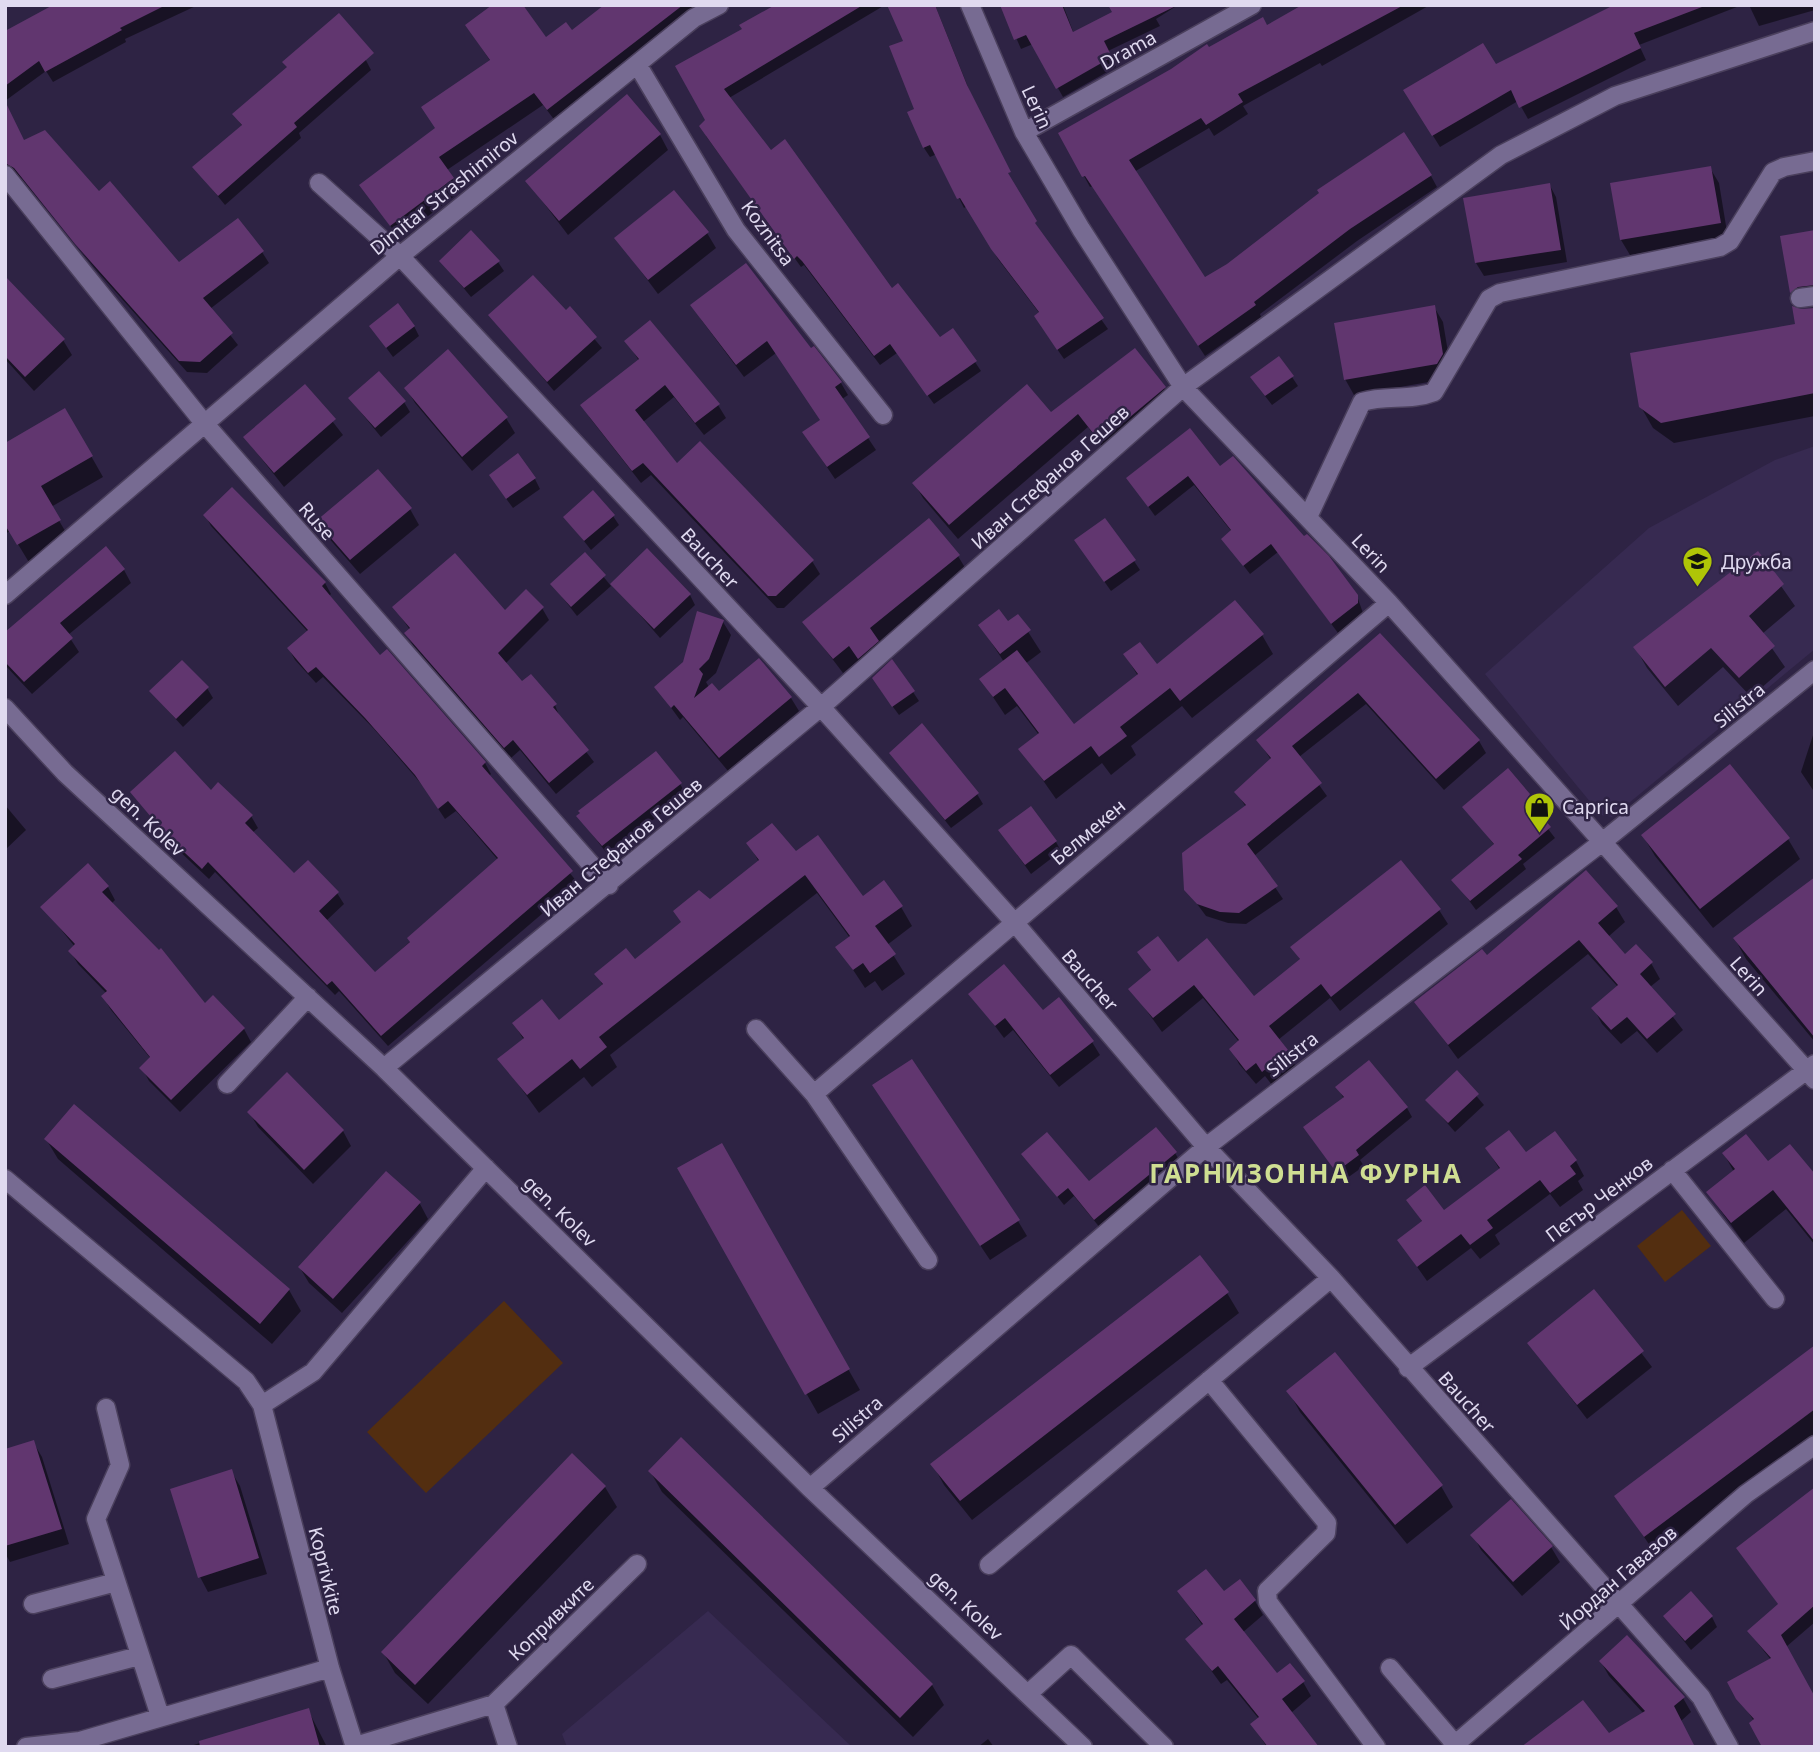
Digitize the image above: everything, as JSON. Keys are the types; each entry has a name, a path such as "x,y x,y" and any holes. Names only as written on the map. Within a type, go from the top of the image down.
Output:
{"street":[{"name":"Dimitar Strashimirov","path":"5,596 400,256 694,18 719,5"},
{"name":"Lerin","path":"970,5 1024,132 1081,229 1184,387 1389,603 1601,843 1812,1071"},
{"name":"Drama","path":"1024,132 1252,5"},
{"name":"Иван Стефанов Гешев","path":"384,1068 821,708 1184,387 1500,155 1615,96 1815,31"},
{"name":"Koznitsa","path":"637,64 736,230 883,415"},
{"path":"1307,517 1362,402 1378,397 1423,396 1434,392 1489,299 1500,293 1720,247 1730,241 1773,172 1815,161"},
{"name":"Ruse","path":"5,175 204,423 609,885"},
{"name":"Baucher","path":"319,183 400,256 821,708 1014,922 1206,1147 1331,1278 1701,1698 1729,1747"},
{"name":"Белмекен","path":"814,1094 1389,603"},
{"name":"Silistra","path":"810,1488 1206,1147 1601,843 1815,670"},
{"name":"gen. Kolev","path":"5,708 65,773 384,1068 810,1488 1083,1747"},
{"path":"227,1084 308,997"},
{"path":"756,1030 814,1094 928,1260"},
{"name":"Петър Ченков","path":"1408,1368 1672,1170 1812,1071"},
{"path":"5,1179 246,1381 262,1405 313,1372 486,1168"},
{"path":"1672,1170 1774,1299"},
{"path":"989,1565 1331,1278"},
{"path":"1209,1380 1327,1522 1326,1533 1267,1591 1268,1602 1377,1747"},
{"name":"Koprivkite","path":"262,1405 330,1668 355,1746"},
{"path":"106,1408 120,1465 96,1519 160,1716"},
{"name":"Йордан Гавазов","path":"1454,1745 1746,1494 1812,1453"},
{"name":"Копривките","path":"355,1746 494,1704 637,1564"},
{"path":"33,1604 116,1582"},
{"path":"1029,1693 1071,1655 1164,1747"},
{"path":"52,1679 139,1656"},
{"path":"26,1747 80,1744 160,1716 330,1668"},
{"path":"1390,1668 1454,1745"},
{"path":"494,1704 508,1747"}],"shaded area":[{"name":"Дружба","path":"1815,446 1815,649 1612,817 1601,815 1485,674 1649,528 1775,460"},
{"path":"1682,1210 1711,1246 1665,1282 1637,1246"},
{"path":"504,1301 563,1363 426,1493 367,1432"},
{"path":"708,1611 852,1747 567,1747 562,1734"}],"building":[{"path":"53,5 166,5 120,28 122,30 45,72 39,61 5,86 5,31"},
{"path":"492,5 523,5 546,37 566,22 572,30 604,5 683,5 547,110 534,93 439,157 454,178 390,226 359,185 435,128 421,107 490,60 465,25"},
{"path":"775,5 863,5 724,89 771,150 785,139 892,288 898,283 940,337 953,328 977,361 927,396 890,344 874,356 802,261 797,256 794,259 699,126 705,120 675,66 742,29 739,25"},
{"path":"887,5 935,5 967,85 1011,172 1008,173 1037,221 1035,223 1104,318 1057,350 1034,316 1039,312 991,249 960,198 957,199 930,145 923,148 907,112 914,109 889,46 903,41"},
{"path":"1000,5 1062,5 1073,32 1112,12 1108,5 1178,5 1104,41 1112,57 1056,89 1026,35 1014,40"},
{"path":"1302,5 1404,5 1238,94 1243,102 1206,125 1201,118 1129,160 1205,277 1227,264 1319,193 1317,190 1404,132 1432,175 1350,229 1254,302 1256,305 1198,346 1085,176 1082,177 1058,133 1171,69 1207,44 1209,47 1263,17 1267,25"},
{"path":"1614,5 1702,7 1634,33 1641,48 1519,108 1511,90 1432,136 1403,90 1483,43 1496,64"},
{"path":"339,13 374,53 294,123 297,127 218,196 192,167 242,125 232,114 287,67 282,62"},
{"path":"627,94 661,134 559,221 525,181"},
{"path":"5,101 24,140 45,130 99,191 110,181 179,262 238,218 264,251 203,298 233,333 200,362 179,361 75,244 14,168 5,163"},
{"path":"1711,166 1721,223 1620,240 1610,183"},
{"path":"1550,183 1561,250 1475,263 1463,198"},
{"path":"674,190 709,232 648,280 614,238"},
{"path":"471,230 500,261 464,288 439,261"},
{"path":"1815,230 1815,285 1798,287 1790,293 1780,236"},
{"path":"746,263 811,348 814,346 842,382 835,387 870,437 827,467 802,432 820,420 767,341 736,365 690,305"},
{"path":"533,275 566,310 570,306 597,337 547,382 488,315"},
{"path":"5,276 65,339 25,377 5,356"},
{"path":"398,303 415,326 386,348 369,326"},
{"path":"1435,305 1443,354 1437,364 1344,380 1334,323"},
{"path":"1792,306 1801,309 1815,308 1815,393 1661,423 1639,407 1630,353 1795,324"},
{"path":"650,320 720,404 695,423 665,385 635,410 677,463 700,441 814,560 776,596 768,596 643,463 632,471 580,405 639,359 624,341"},
{"path":"1135,348 1166,387 1100,442 1078,414 949,525 912,483 1027,384 1051,412"},
{"path":"448,349 508,417 462,457 404,388"},
{"path":"1279,356 1294,376 1265,396 1250,377"},
{"path":"379,371 406,401 375,428 348,398"},
{"path":"305,384 336,419 274,473 243,437"},
{"path":"65,408 93,456 41,486 61,520 17,545 5,525 5,443"},
{"path":"1190,428 1220,466 1233,456 1304,536 1307,534 1329,556 1358,595 1358,603 1331,624 1271,544 1243,566 1221,539 1231,530 1188,476 1148,507 1126,478"},
{"path":"518,453 536,478 506,499 489,475"},
{"path":"378,469 412,508 350,560 316,521"},
{"path":"232,487 326,582 322,586 380,655 387,649 486,762 482,766 573,871 381,1036 332,981 327,985 208,862 202,869 167,836 130,792 175,751 211,790 218,782 253,815 245,823 294,873 308,860 339,892 319,911 375,972 410,942 407,938 498,858 448,801 438,809 415,775 365,718 316,667 308,673 287,648 308,630 203,515"},
{"path":"593,490 615,515 584,541 563,517"},
{"path":"929,518 960,555 870,628 879,641 858,659 849,646 833,659 802,622"},
{"path":"1105,518 1136,560 1104,582 1074,540"},
{"path":"106,546 125,569 60,623 73,638 24,682 5,662 5,632"},
{"path":"647,548 691,594 654,629 610,584"},
{"path":"1758,551 1784,584 1749,616 1775,646 1739,678 1711,648 1665,687 1633,647"},
{"path":"585,552 606,575 571,607 550,584"},
{"path":"455,553 505,610 526,589 544,607 498,653 522,681 531,674 557,704 553,707 589,750 549,783 513,740 504,748 404,633 410,628 392,607"},
{"path":"1235,600 1264,634 1180,701 1170,688 1120,727 1127,736 1099,757 1091,746 1044,781 1018,749 1039,733 1005,688 993,697 979,679 1017,650 1074,724 1138,674 1123,654 1140,642 1157,664"},
{"path":"999,609 1008,621 1018,614 1031,630 1000,654 978,625"},
{"path":"697,611 724,620 709,659 699,669 703,674 694,698 712,683 719,691 759,658 792,697 719,758 674,705 671,708 654,687 683,662"},
{"path":"1380,633 1480,740 1436,779 1358,693 1292,746 1322,783 1247,844 1278,886 1239,913 1220,912 1197,904 1184,890 1182,853 1246,805 1234,792 1271,758 1256,740"},
{"path":"892,659 915,691 892,707 872,678"},
{"path":"182,660 209,687 176,719 149,691"},
{"path":"922,723 979,793 945,820 889,753"},
{"path":"656,751 682,783 602,846 576,816 580,813 578,811"},
{"path":"1730,764 1790,838 1700,909 1641,835"},
{"path":"1508,768 1530,794 1527,799 1551,827 1518,855 1522,859 1470,901 1451,880 1494,844 1462,807"},
{"path":"1031,806 1057,841 1025,865 998,830"},
{"path":"772,823 796,851 818,835 863,896 884,880 903,906 875,926 896,954 870,973 863,963 853,970 835,947 850,936 805,875 599,1037 607,1047 580,1069 572,1059 527,1095 497,1059 524,1038 512,1023 542,999 559,1020 603,984 594,974 626,948 635,959 681,922 673,911 699,890 710,899 759,860 746,843"},
{"path":"1401,860 1441,909 1331,997 1321,984 1269,1026 1288,1050 1262,1072 1256,1063 1246,1071 1229,1049 1239,1040 1194,985 1153,1018 1128,989 1151,970 1137,952 1158,936 1178,962 1207,938 1254,996 1300,959 1290,947"},
{"path":"88,863 109,886 102,892 159,950 161,948 205,1003 213,995 245,1028 171,1100 139,1068 150,1057 101,996 107,991 68,951 75,944 40,907"},
{"path":"1586,870 1618,906 1598,923 1625,954 1636,944 1653,962 1640,974 1676,1014 1647,1039 1627,1017 1611,1030 1591,1008 1618,985 1579,940 1448,1045 1414,1002 1482,949 1487,955"},
{"path":"1815,877 1815,1038 1733,938"},
{"path":"1004,964 1043,1010 1059,997 1094,1041 1050,1075 1005,1018 995,1026 968,994"},
{"path":"912,1059 1020,1220 980,1246 872,1085"},
{"path":"1369,1060 1408,1107 1356,1150 1359,1155 1336,1172 1303,1127 1344,1097 1335,1087"},
{"path":"1457,1070 1479,1094 1448,1123 1425,1100"},
{"path":"287,1072 344,1130 304,1170 247,1112"},
{"path":"74,1104 290,1289 260,1324 44,1139"},
{"path":"1156,1127 1177,1152 1094,1220 1068,1188 1057,1197 1021,1154 1047,1132 1089,1181"},
{"path":"1509,1130 1526,1152 1555,1131 1577,1160 1570,1166 1576,1174 1550,1193 1540,1180 1487,1220 1493,1228 1470,1245 1461,1234 1417,1267 1397,1240 1422,1221 1406,1200 1425,1185 1444,1210 1500,1168 1485,1148"},
{"path":"1746,1134 1768,1161 1790,1144 1815,1174 1815,1242 1773,1190 1731,1223 1706,1192 1735,1169 1722,1153"},
{"path":"722,1143 850,1369 805,1395 677,1168"},
{"path":"386,1171 421,1202 333,1299 298,1267"},
{"path":"1200,1255 1229,1292 960,1501 930,1464"},
{"path":"1594,1289 1644,1351 1577,1405 1527,1343"},
{"path":"1815,1345 1815,1409 1644,1537 1614,1496"},
{"path":"1335,1352 1443,1485 1395,1525 1286,1391"},
{"path":"681,1437 933,1684 900,1718 648,1471"},
{"path":"34,1440 62,1529 5,1546 5,1449"},
{"path":"572,1453 606,1486 415,1685 381,1652"},
{"path":"232,1469 259,1558 198,1578 170,1489"},
{"path":"1815,1487 1815,1605 1781,1635 1815,1697 1815,1747 1762,1747 1749,1723 1754,1719 1736,1699 1727,1682 1771,1658 1747,1631 1778,1604 1736,1548"},
{"path":"1511,1499 1553,1546 1513,1582 1470,1535"},
{"path":"1206,1569 1224,1591 1240,1579 1256,1600 1234,1619 1277,1673 1290,1663 1305,1681 1282,1699 1319,1747 1268,1747 1250,1724 1259,1717 1218,1666 1212,1671 1185,1639 1203,1624 1177,1591"},
{"path":"1691,1591 1713,1616 1685,1641 1663,1616"},
{"path":"1627,1635 1685,1697 1674,1706 1695,1747 1521,1747 1583,1700 1609,1733 1645,1711 1599,1661"},
{"path":"309,1708 320,1747 200,1747 199,1741"}],"place":[{"name":"Дружба","path":"1698,589"},
{"name":"Caprica","path":"1539,834"}],"district":[{"name":"ГАРНИЗОННА ФУРНА","path":"1306,1173"}]}
